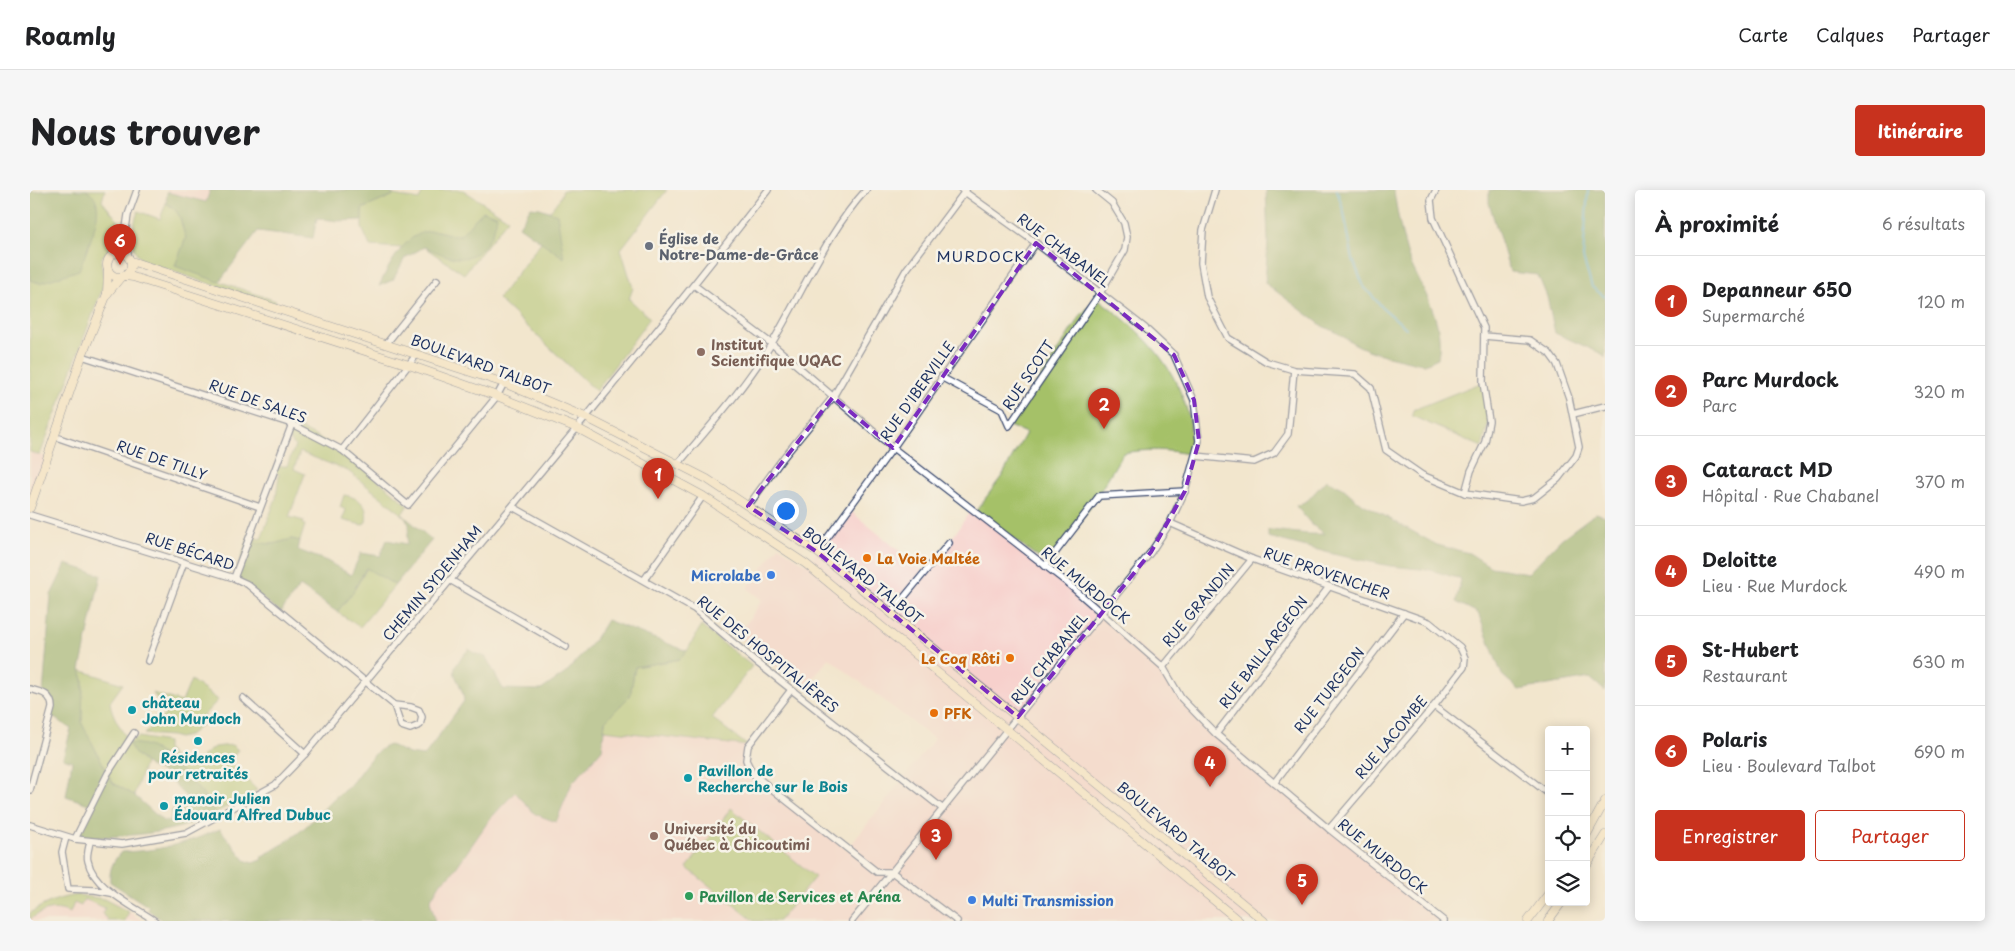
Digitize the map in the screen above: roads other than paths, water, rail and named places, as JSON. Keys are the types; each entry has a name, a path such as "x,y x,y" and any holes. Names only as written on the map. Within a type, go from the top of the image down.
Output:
{"main road":[{"path":"30,508 56,437 82,356 107,294 108,260 114,254 123,253 130,259 131,269 107,294"},
{"name":"BOULEVARD TALBOT","path":"130,259 504,383 585,417 707,479 817,552 1264,921"},
{"path":"108,270 113,275 123,276"},
{"name":"BOULEVARD TALBOT","path":"123,276 133,277 409,365 496,396 577,428 703,496 806,564 1238,921"},
{"path":"1590,829 1604,806"},
{"path":"1589,861 1605,835"},
{"path":"1594,854 1605,848"},
{"path":"1528,921 1545,898"},
{"path":"1548,921 1559,906"}],"street":[{"path":"130,259 124,241 128,215 136,190"},
{"name":"CHEMIN SYDENHAM","path":"30,825 74,839 122,844 186,833 275,785 305,754 513,507 694,285 768,190"},
{"path":"678,464 742,389 772,344 818,261 853,204 866,190"},
{"path":"1096,190 1112,203 1124,223 1127,237 1125,250 1100,293"},
{"path":"1216,190 1203,230 1201,263 1206,297 1228,338 1267,362 1294,370 1355,374 1371,388 1386,450 1422,475 1465,493 1522,501 1534,498 1558,480 1576,456 1579,447 1573,414 1557,364 1549,353 1530,340 1484,336"},
{"path":"1436,190 1431,200 1433,218 1484,328 1483,382 1488,421 1485,442 1472,471 1465,493"},
{"path":"748,506 783,458 833,398 906,270 964,191"},
{"name":"RUE CHABANEL","path":"852,921 1152,552 1170,523 1185,491 1199,441 1194,400 1174,355 1145,328 1036,243 964,191"},
{"path":"114,254 124,241"},
{"name":"RUE D'IBERVILLE","path":"817,552 893,448 1036,243"},
{"path":"386,344 437,280"},
{"name":"RUE MURDOCK","path":"694,285 772,344 893,448 1045,566 1102,613 1163,667 1181,698 1216,734 1329,829 1444,921"},
{"name":"RUE SCOTT","path":"941,377 1002,410 1009,426 1100,293"},
{"path":"342,450 417,354"},
{"name":"RUE DE SALES","path":"82,356 292,424 342,450 408,505 496,396"},
{"path":"1196,456 1254,462 1274,453 1288,434 1294,370"},
{"path":"496,396 504,383"},
{"path":"1573,414 1605,406"},
{"path":"234,578 292,424"},
{"name":"RUE DE TILLY","path":"56,437 260,507"},
{"path":"1045,566 1099,496 1185,491"},
{"path":"644,580 703,496"},
{"name":"RUE DES HOSPITALIÈRES","path":"513,507 694,609 791,690 943,809"},
{"name":"RUE BÉCARD","path":"30,515 184,562 247,584 394,705 419,710 422,716 420,725 412,729 401,726 394,705"},
{"name":"RUE PROVENCHER","path":"1170,523 1252,559 1429,622 1460,647 1465,658"},
{"path":"891,613 949,543"},
{"name":"RUE GRANDIN","path":"1163,667 1252,559"},
{"path":"148,661 184,562"},
{"path":"450,580 566,647"},
{"name":"RUE BAILLARGEON","path":"1216,734 1329,587"},
{"name":"RUE TURGEON","path":"1274,783 1404,613"},
{"name":"RUE LACOMBE","path":"1329,829 1434,706 1464,667 1465,658"},
{"path":"30,689 49,696 52,702 30,790"},
{"path":"791,690 748,746 746,760 753,774 877,872 892,872 957,921"},
{"path":"243,698 305,754"},
{"path":"1434,706 1545,791"},
{"path":"74,839 108,773 134,733"},
{"path":"66,837 62,852 68,889 94,890 113,894"},
{"path":"90,842 87,861 94,875 113,894 155,921"}],"waterway":[{"path":"1337,190 1344,213 1353,260 1364,287 1383,308 1406,328"},
{"path":"1588,190 1583,258 1592,287 1605,297"}],"place":[{"name":"Église de Notre-Dame-de-Grâce","path":"649,246"},
{"name":"Polaris","path":"120,265"},
{"name":"Institut Scientifique UQAC","path":"701,352"},
{"name":"Parc Murdock","path":"1104,429"},
{"name":"Depanneur 650","path":"658,499"},
{"name":"La Voie Maltée","path":"867,558"},
{"name":"Microlabe","path":"771,575"},
{"name":"Le Coq Rôti","path":"1010,658"},
{"name":"château John Murdoch","path":"132,710"},
{"name":"PFK","path":"934,713"},
{"name":"Résidences pour retraités","path":"198,741"},
{"name":"Pavillon de Recherche sur le Bois","path":"688,778"},
{"name":"Deloitte","path":"1210,787"},
{"name":"manoir Julien Édouard Alfred Dubuc","path":"164,806"},
{"name":"Université du Québec à Chicoutimi","path":"654,836"},
{"name":"Cataract MD","path":"936,860"},
{"name":"Pavillon de Services et Aréna","path":"689,896"},
{"name":"Multi Transmission","path":"972,900"},
{"name":"St-Hubert","path":"1302,905"}],"district":[{"name":"MURDOCK","path":"981,255"}]}
